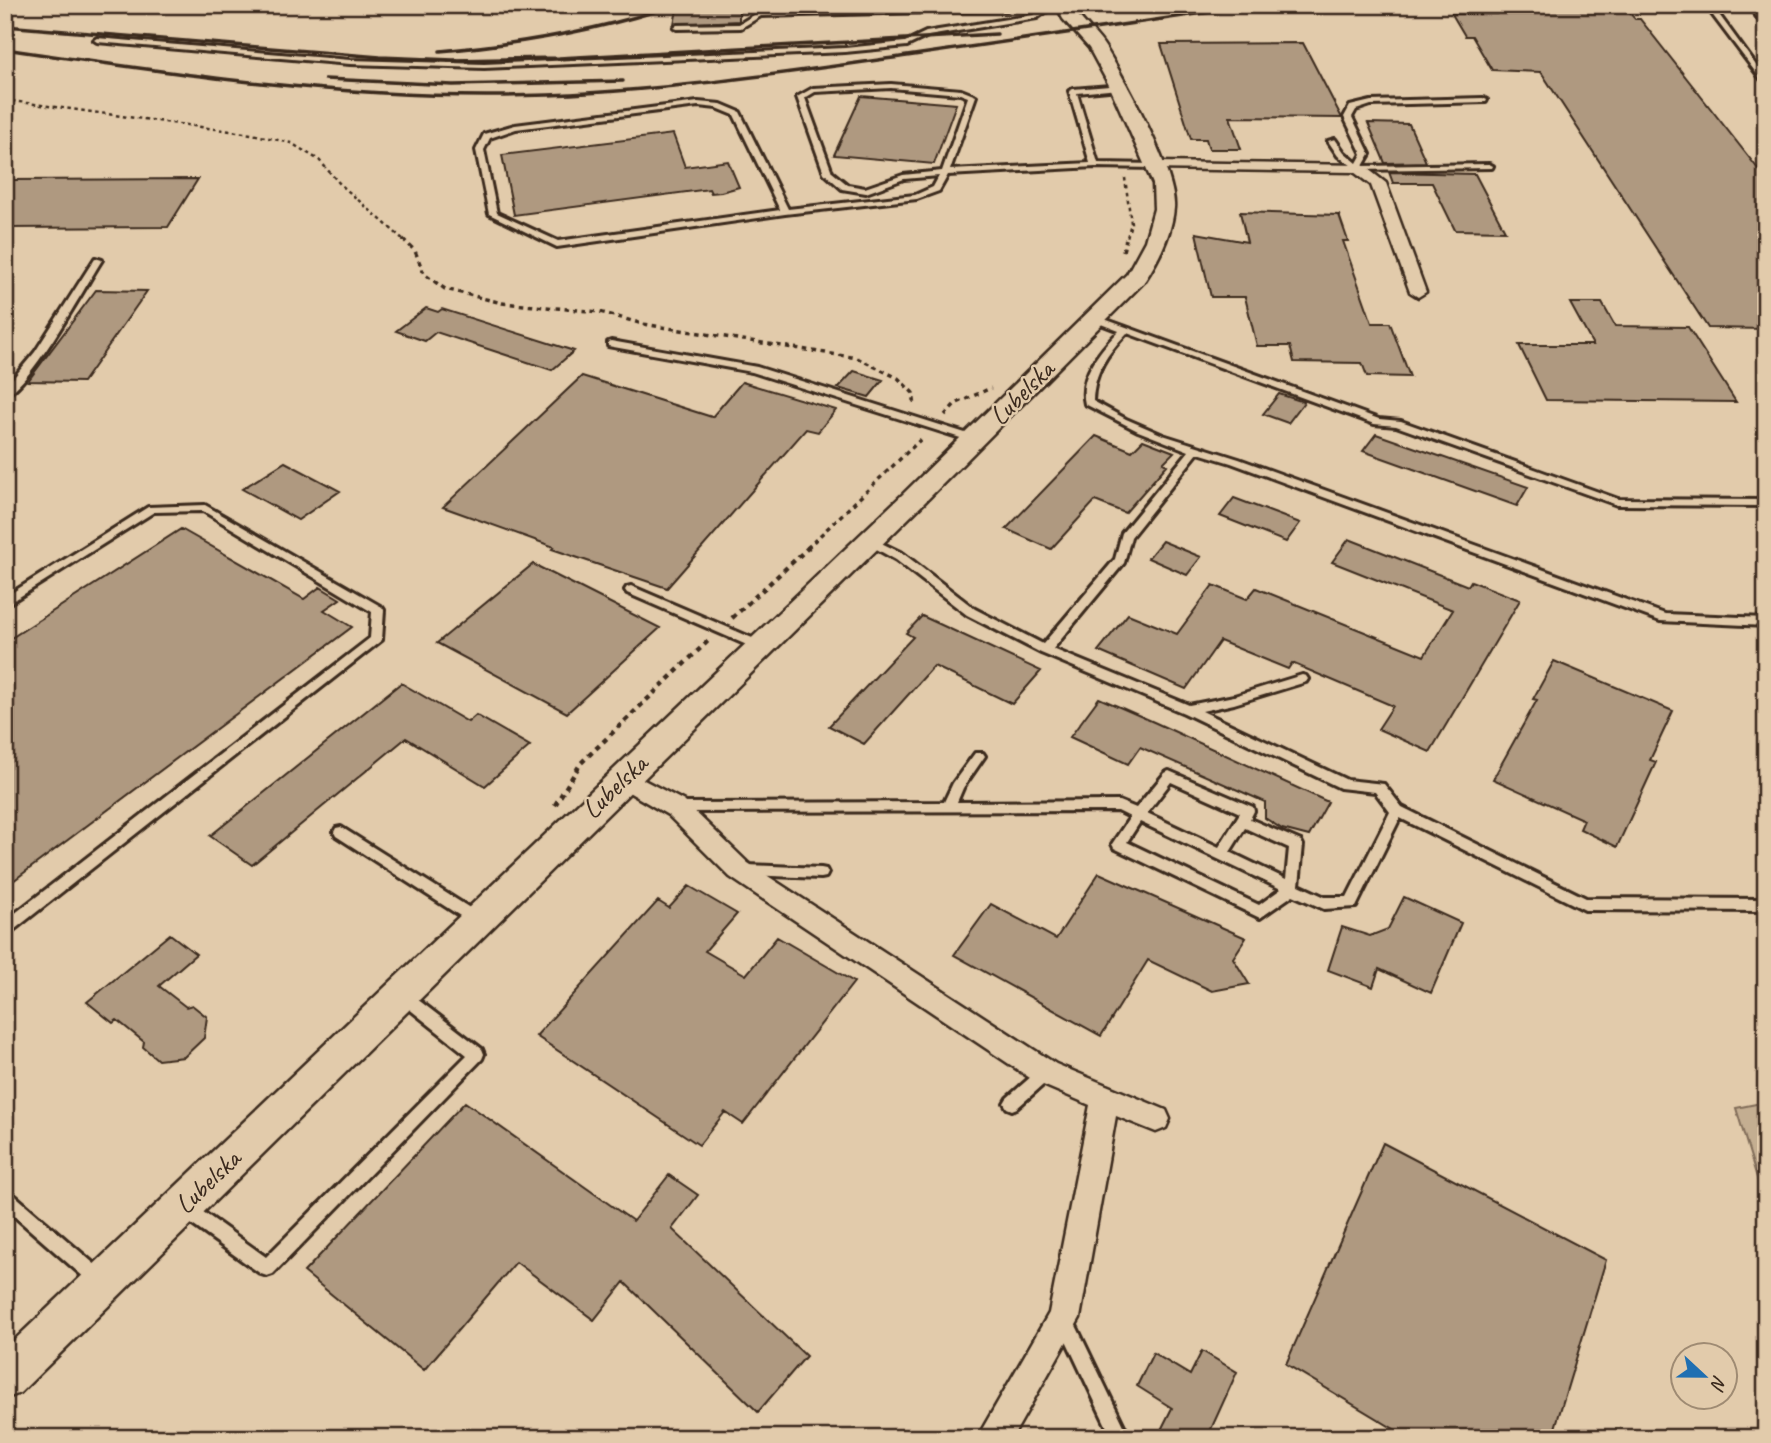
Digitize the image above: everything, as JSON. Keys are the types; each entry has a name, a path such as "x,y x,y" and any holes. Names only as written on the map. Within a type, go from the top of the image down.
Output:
{"street":[{"name":"Lubelska","path":"5,1378 869,542 1136,277 1155,241 1164,209 1165,193 1156,166 1119,87 1096,46 1069,16 1064,5"},
{"path":"1156,166 1358,168 1378,183 1418,292"},
{"path":"623,778 676,808 739,870 1046,1073 1105,1100 1156,1119"},
{"path":"993,1438 1064,1318 1105,1100"}],"lane":[{"path":"677,27 741,26 760,14 1007,8 1009,5"},
{"path":"97,40 350,62 511,65 845,50 908,44 926,34 1035,17 1044,11 1041,5"},
{"path":"1708,5 1766,84"},
{"path":"785,212 737,114 718,106 698,104 515,127 487,136 480,150 493,214 557,244 785,212 917,197 936,189 945,173 972,96 961,92 891,86 813,90 801,97 828,173 845,187 866,191 903,177 945,173 1156,166"},
{"path":"1095,166 1073,91 1119,87"},
{"path":"1358,168 1366,154 1348,117 1353,108 1371,103 1483,100"},
{"path":"1332,141 1341,154 1358,168 1489,166"},
{"path":"5,393 11,391 29,366 98,260"},
{"path":"1096,319 1378,422 1397,423 1617,502 1766,503"},
{"path":"1125,330 1105,350 1088,381 1088,402 1109,416 1195,450 1235,461 1664,618 1766,622"},
{"path":"611,344 754,369 974,439"},
{"path":"1045,650 1120,560 1126,536 1195,450"},
{"path":"5,602 152,509 205,508 378,610 376,640 5,929"},
{"path":"869,542 900,557 971,612 1045,650 1188,710 1345,785 1379,787 1397,811 1585,904 1766,905"},
{"path":"631,590 760,646"},
{"path":"1188,710 1234,700 1301,679"},
{"path":"948,807 958,786 979,756"},
{"path":"1221,855 1248,811 1169,776 1119,844 1260,912 1292,888 1296,845 1242,821"},
{"path":"676,808 1119,806 1324,903 1351,904 1397,811"},
{"path":"341,832 476,920"},
{"path":"739,870 821,873"},
{"path":"181,1206 267,1268 477,1054 400,994"},
{"path":"1012,1103 1046,1073"},
{"path":"5,1197 103,1283"},
{"path":"1064,1318 1121,1438"}],"path":[{"path":"5,100 252,134 291,143 319,160 340,184 382,219 415,251 424,274 445,289 502,303 600,312 643,324 857,358 898,378 913,393 916,421"},
{"path":"1121,259 1131,223 1122,167"},
{"path":"554,808 580,763 867,493 956,404 993,387"}],"shaded area":[{"path":"1766,1102 1766,1208 1736,1108"}],"building":[{"path":"678,5 739,5 739,21 674,24"},
{"path":"1491,5 1623,5 1635,19 1640,19 1766,179 1766,329 1708,328 1541,72 1492,70 1472,36 1465,36 1452,14 1496,14"},
{"path":"1303,43 1342,118 1230,117 1241,149 1209,149 1206,139 1191,139 1161,44"},
{"path":"861,96 956,104 934,164 834,155"},
{"path":"1368,123 1409,124 1426,162 1385,163"},
{"path":"673,134 685,167 728,161 739,187 721,192 711,193 709,189 514,215 502,155"},
{"path":"1389,172 1475,174 1505,231 1455,230 1432,183 1393,183"},
{"path":"198,179 168,227 5,228 5,187 10,180"},
{"path":"1240,212 1339,215 1348,241 1343,241 1372,323 1390,323 1410,377 1367,376 1362,363 1294,362 1290,346 1257,346 1245,297 1211,297 1196,233 1247,242"},
{"path":"96,290 147,291 83,382 28,381"},
{"path":"1570,303 1602,303 1615,326 1688,327 1736,402 1546,400 1519,345 1593,345"},
{"path":"426,308 438,312 442,309 574,351 552,370 436,332 425,341 396,331"},
{"path":"854,371 883,380 869,397 838,388"},
{"path":"582,376 712,417 742,382 836,410 818,432 806,429 667,588 552,549 554,547 443,507"},
{"path":"1279,394 1304,402 1288,423 1263,414"},
{"path":"1376,434 1528,487 1517,506 1363,451"},
{"path":"1096,436 1132,451 1143,440 1174,452 1163,463 1167,465 1125,513 1095,501 1051,549 1006,529"},
{"path":"285,462 340,491 298,520 242,489"},
{"path":"1234,498 1300,523 1286,542 1220,516"},
{"path":"181,529 304,599 320,587 340,599 324,610 352,627 5,887 5,642"},
{"path":"1349,539 1468,586 1471,581 1520,600 1430,752 1378,729 1393,706 1292,663 1288,669 1220,641 1186,689 1098,651 1128,614 1177,634 1213,585 1247,599 1256,588 1424,656 1453,610 1332,562"},
{"path":"1162,541 1201,557 1187,575 1148,558"},
{"path":"533,564 660,628 567,713 437,643"},
{"path":"922,616 1041,671 1012,704 934,666 864,744 829,726 913,637 906,633"},
{"path":"1554,661 1673,711 1650,760 1656,762 1617,847 1580,829 1584,820 1493,779 1537,700 1533,699"},
{"path":"401,683 468,722 476,715 530,746 485,786 406,738 252,865 210,836"},
{"path":"1099,698 1328,802 1309,836 1282,829 1265,818 1265,802 1140,747 1128,764 1070,737"},
{"path":"1099,873 1246,938 1233,958 1249,984 1212,991 1148,960 1101,1036 954,955 991,904 1056,939"},
{"path":"689,886 737,914 705,951 746,975 777,937 854,982 743,1124 725,1112 699,1145 536,1036 658,901 669,908"},
{"path":"1404,897 1461,923 1431,993 1379,969 1373,987 1328,970 1342,927 1370,936 1388,929"},
{"path":"170,934 196,954 159,986 186,1007 192,1005 207,1017 204,1038 184,1057 158,1060 143,1047 144,1042 117,1020 113,1023 87,1002"},
{"path":"465,1102 633,1221 669,1175 698,1195 672,1229 806,1356 758,1412 624,1282 594,1320 516,1262 424,1370 304,1272"},
{"path":"1383,1143 1606,1260 1552,1438 1409,1438 1286,1364"},
{"path":"1202,1351 1237,1372 1207,1438 1157,1438 1172,1408 1137,1386 1153,1353 1190,1375"}],"railway":[{"path":"440,51 559,35 675,5"},
{"path":"5,49 191,75 316,88 441,96 555,95 756,77 1259,5"},
{"path":"1746,5 1766,31"},
{"path":"5,26 380,57 453,60 559,58 997,34"},
{"path":"325,79 453,85 623,81"}]}
